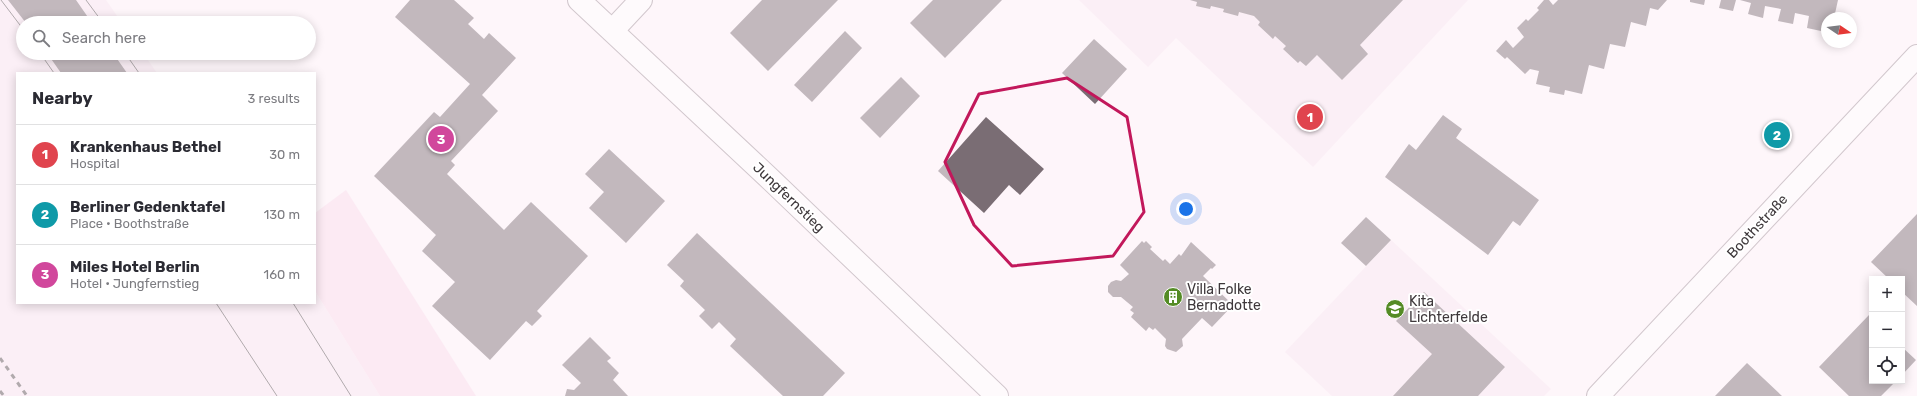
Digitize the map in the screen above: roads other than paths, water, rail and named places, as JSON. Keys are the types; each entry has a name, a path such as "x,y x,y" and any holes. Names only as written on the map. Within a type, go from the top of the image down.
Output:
{"street":[{"name":"Jungfernstieg","path":"579,0 774,182 996,396"},
{"path":"612,30 641,0"},
{"name":"Boothstraße","path":"1598,396 1917,56"}],"tram line":[{"path":"1,0 16,20"},
{"path":"86,0 98,16"},
{"path":"45,60 53,72"},
{"path":"130,60 138,72"},
{"path":"217,304 277,396"},
{"path":"294,304 351,396"}],"railway":[{"path":"0,358 27,396"},
{"path":"0,391 4,396"}],"place":[{"name":"Krankenhaus Bethel","path":"1310,117"},
{"name":"Berliner Gedenktafel","path":"1777,135"},
{"name":"Miles Hotel Berlin","path":"441,139"},
{"name":"Villa Folke Bernadotte","path":"1173,297"},
{"name":"Kita Lichterfelde","path":"1395,309"}]}
